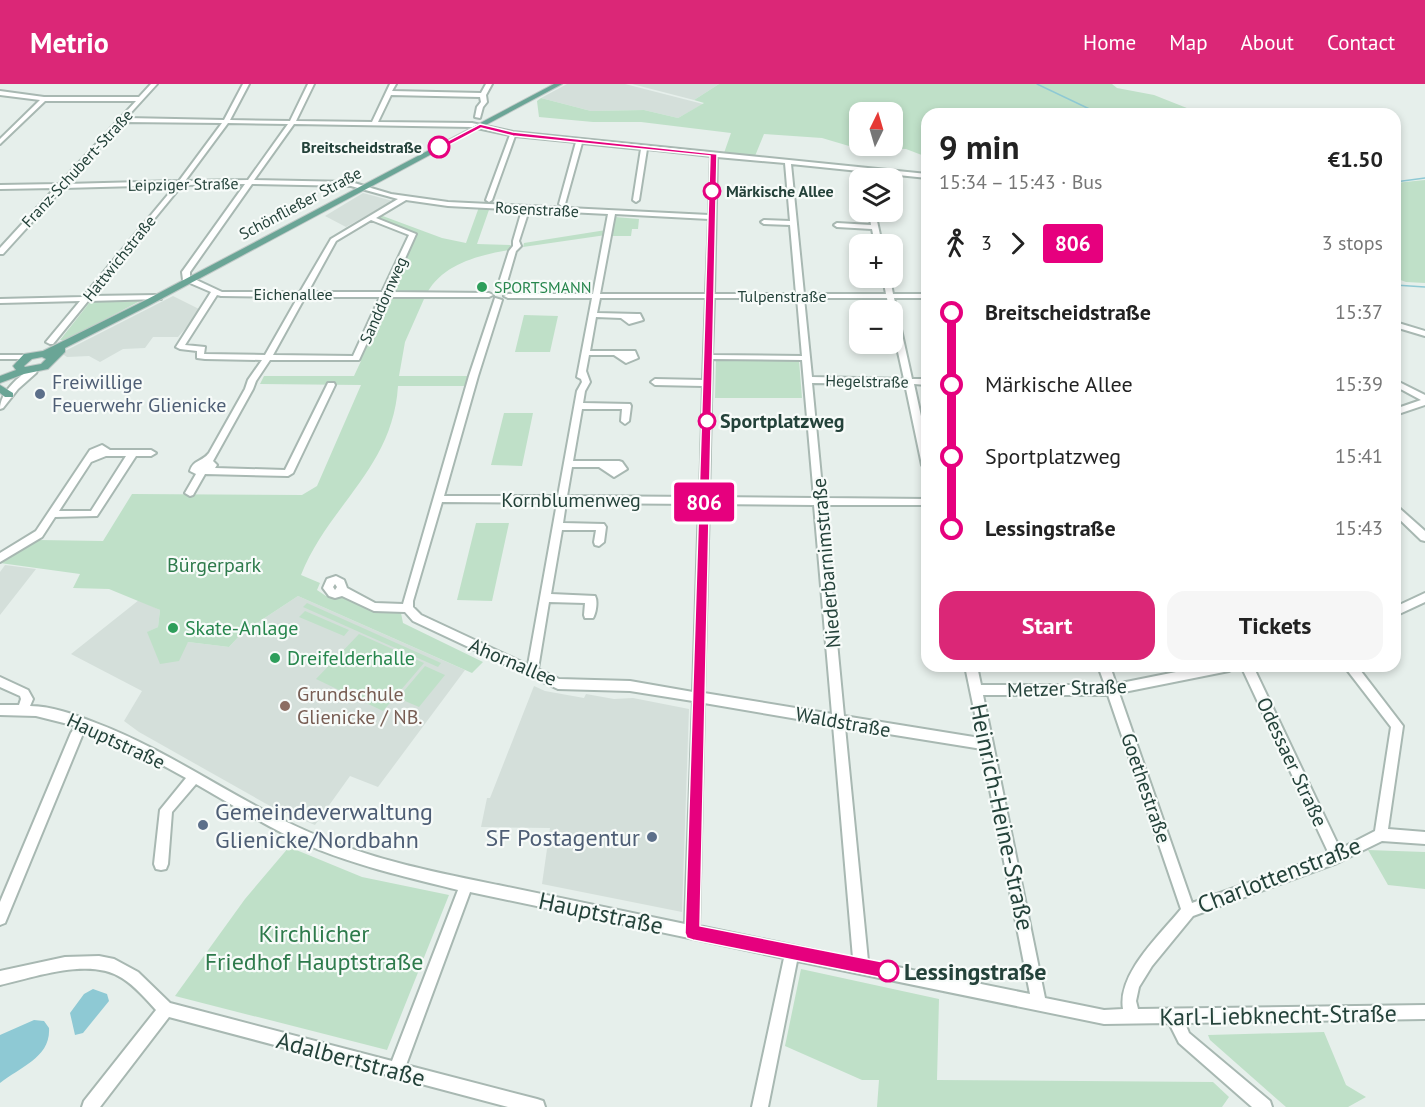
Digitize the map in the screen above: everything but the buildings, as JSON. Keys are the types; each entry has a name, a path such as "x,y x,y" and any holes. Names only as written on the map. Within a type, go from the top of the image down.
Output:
{"main road":[{"name":"Schönfließer Straße","path":"24,370 47,364 47,356 365,187 479,122 559,84"},
{"path":"6,386 24,370 28,357 47,356"}],"street":[{"name":"Franz-Schubert-Straße","path":"0,252 154,84"},
{"name":"Hattwichstraße","path":"50,342 180,184 226,122 246,84"},
{"path":"190,280 186,278 186,272 291,123 311,84"},
{"path":"374,124 393,84"},
{"path":"479,122 480,107 484,102 483,95 489,84"},
{"path":"0,93 44,99 140,99"},
{"path":"389,93 483,95"},
{"path":"0,142 44,99"},
{"path":"121,120 374,124 479,122 513,134 849,168"},
{"path":"489,200 513,134"},
{"path":"562,204 579,141"},
{"path":"636,200 644,147"},
{"path":"693,933 714,154"},
{"name":"Niederbarnimstraße","path":"788,162 861,966"},
{"path":"903,174 921,175"},
{"name":"Leipziger Straße","path":"0,187 249,183 351,183 365,187"},
{"name":"Rosenstraße","path":"365,187 405,198 526,208 711,218"},
{"path":"190,493 249,389 258,380 261,369 333,240 405,198"},
{"path":"501,289 513,251 517,246 516,241 526,208"},
{"path":"532,671 578,406 587,378 584,373 587,353 612,212"},
{"name":"Sanddornweg","path":"267,358 356,358 413,234 371,218"},
{"path":"764,222 793,224"},
{"path":"874,222 877,234"},
{"path":"837,225 875,227"},
{"name":"Eichenallee","path":"190,280 216,291 489,295"},
{"path":"888,288 921,437"},
{"path":"498,300 489,295 493,291 501,289 508,291 508,296"},
{"path":"216,291 180,347 202,348 201,357 267,358"},
{"path":"498,300 508,296 709,296"},
{"name":"Tulpenstraße","path":"709,296 921,296"},
{"path":"0,301 158,297"},
{"path":"341,590 374,607 408,608 470,391 479,377 477,370 498,300"},
{"path":"594,315 623,316"},
{"path":"1401,326 1425,334"},
{"path":"587,353 616,353"},
{"path":"0,357 28,357"},
{"path":"708,357 806,358"},
{"name":"Hegelstraße","path":"808,380 921,382"},
{"path":"655,382 707,382"},
{"path":"205,469 288,473 331,385"},
{"path":"0,406 6,386"},
{"path":"1401,387 1425,401"},
{"path":"1401,410 1425,401"},
{"path":"578,406 627,406 625,421"},
{"path":"0,558 21,548 39,534 88,460 99,449 104,449 105,453 151,453"},
{"path":"53,514 94,514 134,453"},
{"path":"568,464 602,465"},
{"name":"Kornblumenweg","path":"439,500 921,502"},
{"path":"1401,516 1425,537"},
{"path":"558,526 601,527 599,542"},
{"path":"1401,609 1425,597"},
{"path":"546,598 591,599 589,615"},
{"name":"Ahornallee","path":"408,608 417,618 558,684 630,686 699,698"},
{"name":"Heinrich-Heine-Straße","path":"972,672 1039,1003"},
{"name":"Goethestraße","path":"1106,672 1188,910"},
{"name":"Metzer Straße","path":"976,690 1112,690 1200,672"},
{"name":"Odessaer Straße","path":"1250,672 1337,857"},
{"name":"Charlottenstraße","path":"1132,1017 1129,1001 1132,986 1147,961 1188,910 1337,857 1381,835 1397,726 1355,672"},
{"path":"0,682 24,693 27,699 23,709"},
{"name":"Waldstraße","path":"699,698 987,745"},
{"name":"Hauptstraße","path":"0,710 23,709 56,713 85,724 136,747 304,837 378,865 1089,1015 1132,1017"},
{"path":"0,918 77,733 85,724"},
{"name":"Hauptstraße","path":"161,864 166,810 193,779"},
{"path":"1381,835 1425,838"},
{"path":"396,1071 466,885"},
{"path":"760,1107 792,952"},
{"path":"0,978 79,963 110,965 128,972 166,1009 90,1107"},
{"name":"Adalbertstraße","path":"166,1009 537,1107"},
{"name":"Karl-Liebknecht-Straße","path":"1132,1017 1425,1012"},
{"path":"1174,1017 1184,1038 1264,1107"}],"shaded area":[{"path":"567,84 625,84 703,104 678,118 644,110 591,111 541,98"},
{"path":"632,84 719,84 694,100"},
{"path":"363,193 393,201 346,227 325,216"},
{"path":"173,296 199,309 204,307 178,337 153,337 145,348 123,349 100,362 89,356 67,357 61,353"},
{"path":"5,565 36,569 0,615 0,572"},
{"name":"Grundschule Glienicke / NB.","path":"298,596 465,670 378,787 350,776 315,825 270,806 139,732 124,721 142,691 71,654 139,600 160,610 158,627 148,632 160,662 188,642 229,647 242,633"},
{"path":"534,686 545,691 584,698 586,694 614,699 633,698 689,709 682,912 542,884 550,828 481,827 487,798 490,798"}],"green space":[{"path":"719,84 1112,84 1117,88 1154,95 1187,108 921,108 921,155 903,149 903,102 849,102 849,146 822,138 764,134 755,156 724,153 731,133 641,122 593,122 539,117 537,101 541,98 591,111 644,110 678,118 704,103 694,100"},
{"path":"1425,180 1425,283 1401,280 1401,182"},
{"path":"479,207 490,207 477,244 511,245 509,250 474,258 452,268 434,283 427,293 391,293 417,234 374,218 380,215 442,238 466,243"},
{"path":"615,217 639,219 638,229 632,229 631,236 612,236"},
{"path":"606,230 606,235 523,247 524,243"},
{"name":"Bürgerpark","path":"386,298 424,299 405,342 399,376 470,376 467,386 398,386 394,415 385,440 372,464 313,550 301,575 320,583 317,590 326,596 340,595 378,611 401,613 403,623 483,662 472,673 298,596 242,633 229,647 188,642 179,661 160,664 147,632 158,627 160,610 109,589 73,588 80,574 0,563 39,540 103,541 132,494 302,495 317,486 361,385 260,384 264,376 354,376"},
{"path":"140,301 66,340 60,340 90,302"},
{"path":"524,315 558,316 550,352 515,352"},
{"path":"716,359 799,360 802,398 715,398"},
{"path":"504,413 533,413 522,466 491,465"},
{"path":"476,523 509,523 492,601 457,600"},
{"path":"307,603 441,663 438,667 303,607"},
{"path":"305,611 349,630 344,636 299,617"},
{"path":"359,634 424,663 383,711 316,679"},
{"path":"425,666 445,675 419,707 398,698"},
{"name":"Kirchlicher Friedhof Hauptstraße","path":"289,847 362,877 449,895 387,1050 175,996 245,899"},
{"path":"1368,850 1425,852 1425,889 1388,885"},
{"path":"801,969 939,999 937,1080 1213,1082 1229,1097 1222,1107 877,1107 879,1080 862,1080 785,1046"},
{"path":"1324,1032 1346,1085 1366,1097 1348,1107 1286,1107 1210,1040 1208,1035"}],"water":[{"path":"93,989 107,994 109,1001 83,1033 75,1035 70,1013 84,994"},
{"path":"34,1020 44,1021 49,1028 45,1047 33,1060 0,1083 0,1035"}],"waterway":[{"path":"1037,84 1087,108"},
{"path":"1401,181 1425,178"},
{"path":"1401,285 1425,287"}],"bus line":[{"name":"806","path":"439,147 480,126 513,134 714,154 693,933 888,971"}],"place":[{"name":"Breitscheidstraße","path":"439,147"},
{"name":"Märkische Allee","path":"712,191"},
{"name":"SPORTSMANN","path":"482,287"},
{"name":"Freiwillige Feuerwehr Glienicke","path":"40,394"},
{"name":"Sportplatzweg","path":"707,421"},
{"name":"Skate-Anlage","path":"173,628"},
{"name":"Dreifelderhalle","path":"275,658"},
{"name":"Grundschule Glienicke / NB.","path":"285,706"},
{"name":"Gemeindeverwaltung Glienicke/Nordbahn","path":"203,825"},
{"name":"SF Postagentur","path":"652,837"},
{"name":"Lessingstraße","path":"888,971"}]}
